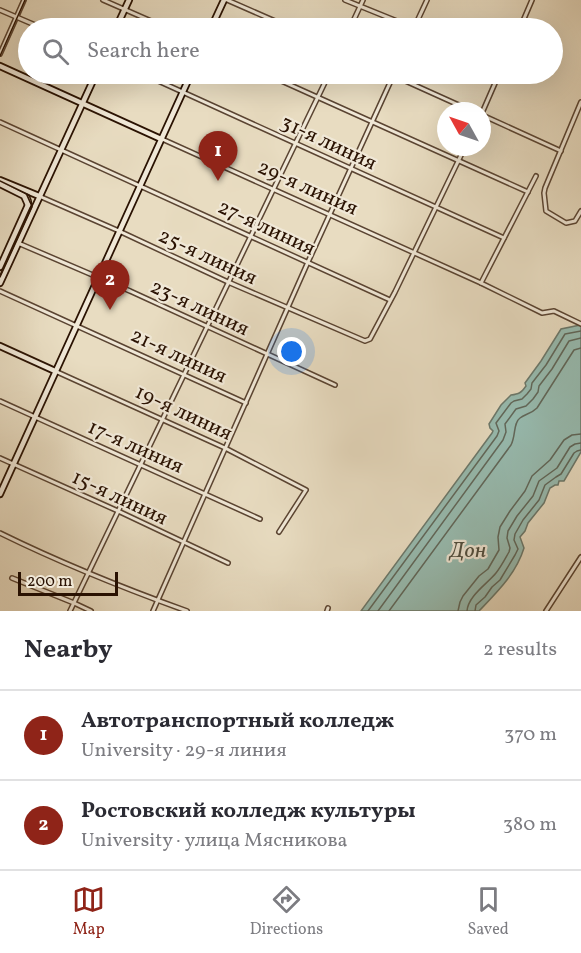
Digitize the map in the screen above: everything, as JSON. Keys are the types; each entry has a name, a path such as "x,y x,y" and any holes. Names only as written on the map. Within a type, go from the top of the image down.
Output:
{"main road":[{"path":"120,18 129,0"},
{"path":"216,18 226,0"},
{"name":"29-я линия","path":"0,66 18,74"},
{"name":"29-я линия","path":"40,84 161,139"},
{"path":"0,284 91,84"},
{"path":"0,494 186,84"},
{"path":"0,182 39,196"},
{"path":"0,182 23,196 28,205"},
{"path":"0,267 28,205 39,196"},
{"name":"19-я линия","path":"0,346 55,371"}],"street":[{"path":"0,54 24,0"},
{"path":"103,0 144,18"},
{"path":"226,0 268,18"},
{"path":"345,0 388,18"},
{"path":"355,18 363,0"},
{"path":"419,18 427,0"},
{"path":"524,18 532,0"},
{"path":"0,10 16,17"},
{"name":"31-я линия","path":"164,84 504,238"},
{"path":"289,84 528,192"},
{"path":"70,611 324,84"},
{"path":"153,611 388,84"},
{"path":"414,84 453,102"},
{"path":"487,102 496,84"},
{"path":"581,102 544,192 547,213 567,223 575,222 581,211"},
{"path":"491,118 561,151"},
{"name":"27-я линия","path":"0,122 390,300"},
{"name":"29-я линия","path":"161,139 330,214 542,313 554,311 581,324"},
{"path":"390,300 460,156"},
{"path":"481,283 536,176"},
{"name":"25-я линия","path":"39,196 365,341 370,339 390,300"},
{"name":"23-я линия","path":"18,243 335,385"},
{"name":"21-я линия","path":"0,291 246,403"},
{"name":"19-я линия","path":"55,371 225,448 306,490 279,532"},
{"name":"17-я линия","path":"0,401 260,519"},
{"name":"15-я линия","path":"0,458 228,563"},
{"path":"0,533 88,573 187,611"},
{"path":"546,611 581,557"},
{"path":"12,578 91,611"}],"water":[{"name":"Дон","path":"581,323 581,452 564,481 559,481 558,485 550,488 544,503 528,523 520,537 524,548 521,557 505,582 479,611 361,611 492,433 489,424 501,405 511,395 520,393 526,386 525,383 561,329"}],"tram line":[{"path":"0,56 25,0"},
{"path":"0,181 29,195 32,207 0,277"}],"place":[{"name":"Автотранспортный колледж","path":"218,181"},
{"name":"Ростовский колледж культуры","path":"110,310"}]}
